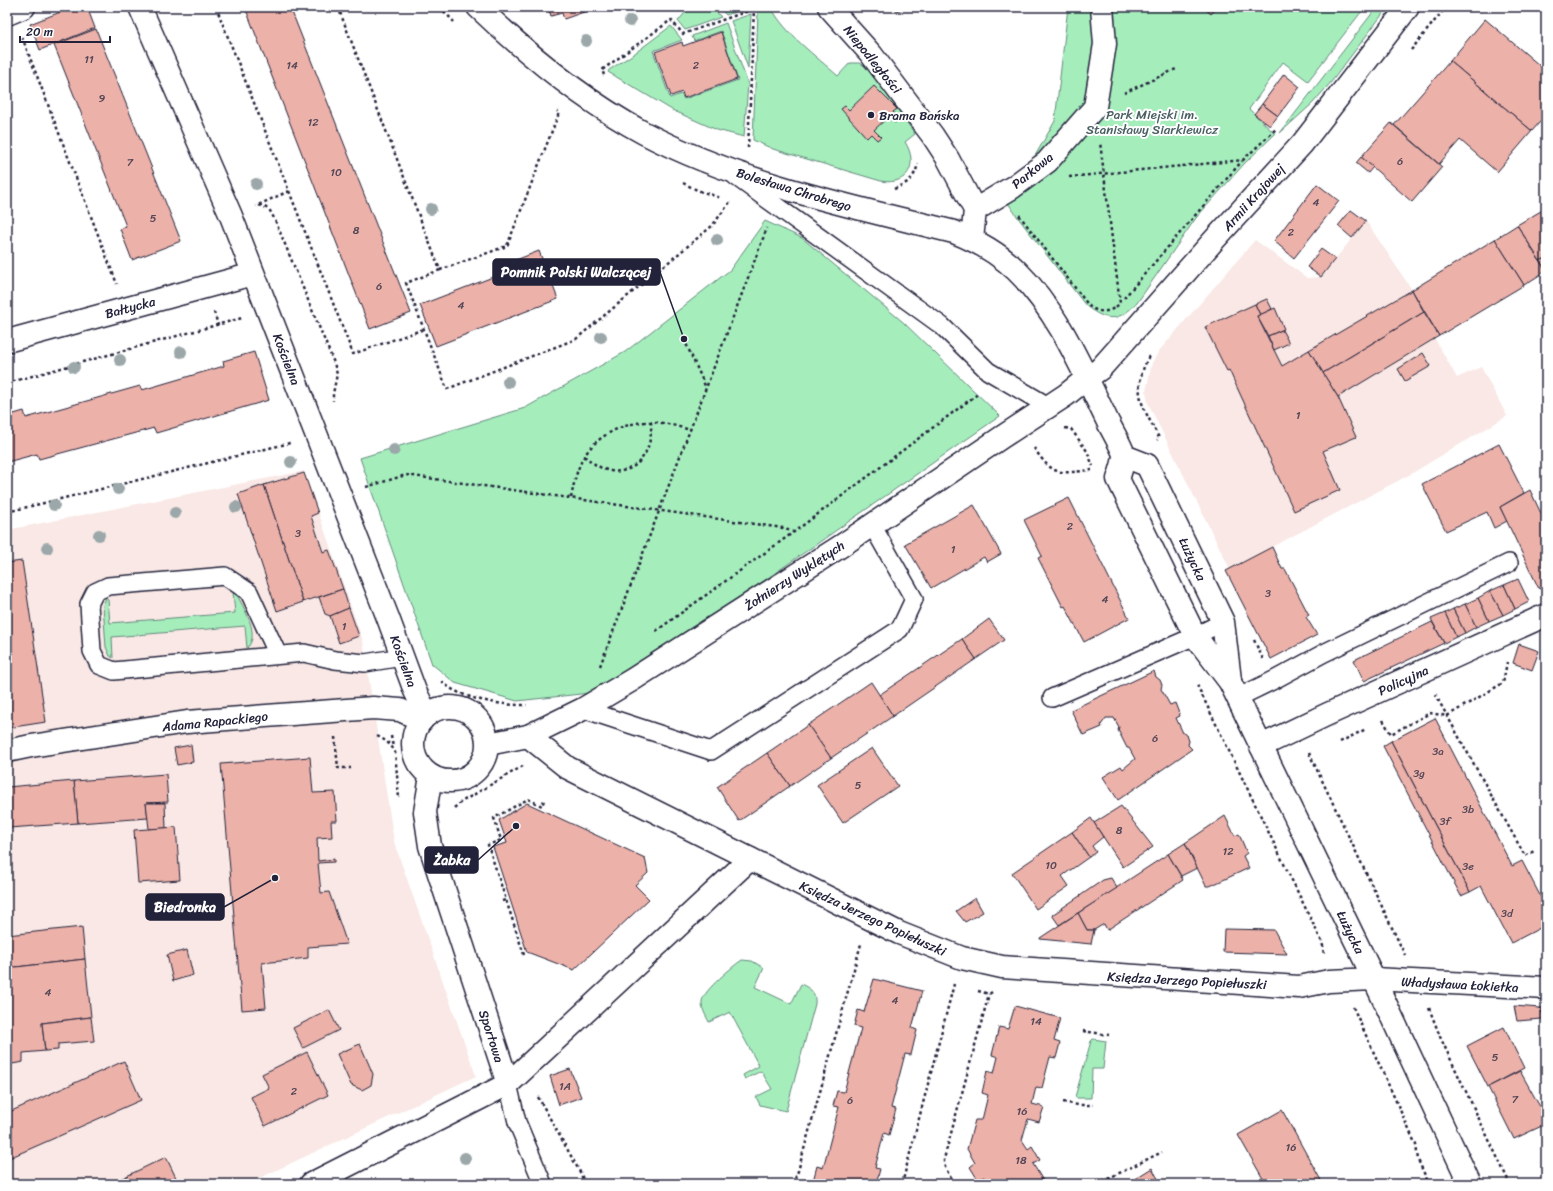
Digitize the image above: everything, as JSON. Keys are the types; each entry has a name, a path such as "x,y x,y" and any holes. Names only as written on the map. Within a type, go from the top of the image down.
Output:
{"street":[{"name":"Kościelna","path":"140,7 231,216 388,618 424,718"},
{"name":"Bolesława Chrobrego","path":"478,7 534,57 575,88 622,120 666,144 720,166 787,188 954,232 989,248 1014,268 1027,282 1052,315 1073,348 1087,378"},
{"name":"Niepodległości","path":"829,7 871,54 933,136 948,159 975,210"},
{"path":"1095,107 1105,44 1102,7"},
{"name":"Armii Krajowej","path":"1087,378 1100,369 1302,144 1408,7"},
{"name":"Parkowa","path":"975,210 1013,187 1046,162 1095,107"},
{"path":"972,239 975,210"},
{"name":"Bałtycka","path":"7,341 253,274"},
{"path":"1087,378 1124,456"},
{"name":"Żołnierzy Wyklętych","path":"488,744 528,736 584,709 638,676 872,524 1066,395 1087,378"},
{"name":"Łużycka","path":"1233,690 1223,622 1148,465 1124,456 1118,479 1195,636 1233,690 1374,979 1470,1184"},
{"name":"Policyjna","path":"1260,746 1546,615"},
{"path":"453,707 467,711 478,719 485,731 488,744 485,758 479,768 468,777 456,781 443,781 431,776 420,767 414,754 413,739 418,726 424,718 440,709 453,707"},
{"name":"Adama Rapackiego","path":"7,752 31,746 187,722 373,708 400,710 424,718"},
{"name":"Księdza Jerzego Popiełuszki","path":"528,736 568,768 899,933 978,963 1002,967 1095,974 1299,987 1329,981 1374,979"},
{"name":"Sportowa","path":"431,776 425,812 430,846 508,1084"},
{"path":"311,1184 508,1084 750,859"},
{"name":"Władysława Łokietka","path":"1374,979 1546,988"}],"lane":[{"path":"720,166 942,326 988,370 1048,406"},
{"path":"584,709 711,751 900,629 914,599 872,524"},
{"path":"1233,690 1274,680 1324,653 1509,562"},
{"path":"278,655 249,592 225,576 108,586 95,592 89,604 92,651 99,665 114,671 304,653 335,660 365,663 402,657"},
{"path":"1052,698 1195,636 1223,622"},
{"path":"508,1084 517,1122 543,1184"}],"path":[{"path":"338,7 440,270"},
{"path":"440,7 454,22"},
{"path":"608,78 602,74 602,70 671,20 683,34 759,7"},
{"path":"748,148 754,9"},
{"path":"14,11 127,308"},
{"path":"1124,307 1120,303 1095,107 1178,68"},
{"path":"554,109 559,113 507,246 406,283 447,388 576,339 712,226 730,201"},
{"path":"1013,187 1026,203 1019,210 1018,214 1089,306 1094,310 1106,312 1116,308 1243,160 1283,123"},
{"path":"889,190 907,184 915,174 918,163 916,149 933,136"},
{"path":"741,146 755,150"},
{"path":"1062,178 1243,160"},
{"path":"289,191 354,354 424,329"},
{"path":"258,204 269,209 275,220 334,363 337,374 333,394 334,407"},
{"path":"605,666 599,671 767,228"},
{"path":"7,383 244,318"},
{"path":"684,339 707,389"},
{"path":"1154,351 1145,364 1139,397 1142,406 1163,445"},
{"path":"651,634 794,532 982,390"},
{"path":"571,498 576,476 584,456 594,444 613,430 638,423 651,422 691,430"},
{"path":"584,456 596,465 610,470 621,471 632,468 642,459 649,448 652,433 651,422"},
{"path":"1031,443 1044,464 1058,473 1095,470 1087,451 1071,429 1060,428"},
{"path":"1152,441 1159,438"},
{"path":"7,512 293,442"},
{"path":"362,481 364,488 406,475 783,528 794,532"},
{"path":"1251,634 1274,680"},
{"path":"1377,723 1384,720 1391,734 1430,713 1447,716 1503,683 1509,647 1502,635"},
{"path":"1423,671 1525,856 1534,850"},
{"path":"441,680 445,685 466,695 493,703 533,704"},
{"path":"1195,682 1321,940 1324,949 1323,956 1319,960 1329,981"},
{"path":"1340,742 1371,726"},
{"path":"1297,729 1418,982 1441,1039 1510,1184"},
{"path":"334,730 338,768 351,768"},
{"path":"374,735 387,742 393,747 395,752 399,802"},
{"path":"524,955 488,845 501,840 494,818 528,799 542,806 544,800"},
{"path":"502,901 506,900"},
{"path":"793,1184 798,1171 860,944 866,940"},
{"path":"902,1184 954,984"},
{"path":"954,1184 944,1165 944,1159 989,994"},
{"path":"1350,1002 1416,1145 1418,1160 1429,1184"},
{"path":"1083,1031 1109,1035"},
{"path":"536,1095 580,1172 585,1184"},
{"path":"1063,1102 1078,1105 1094,1105"},
{"path":"1097,1184 1162,1152"}],"shaded area":[{"path":"1366,221 1412,290 1439,336 1435,339 1457,378 1481,367 1507,416 1409,475 1230,569 1148,403 1146,391 1152,363 1159,351 1255,240 1307,278 1321,277"},
{"path":"304,471 363,641 394,842 476,1076 247,1184 7,1184 7,530"}],"green space":[{"path":"690,7 712,7 721,17 685,30 678,21"},
{"path":"719,7 748,7 726,15"},
{"path":"771,7 784,26 838,76 850,63 860,63 875,77 915,134 905,142 909,150 911,165 904,177 890,182 881,181 773,149 753,140 758,12"},
{"name":"Park Miejski im. Stanisławy Siarkiewicz","path":"1068,7 1365,7 1308,81 1283,62 1249,109 1275,134 1244,164 1196,218 1137,303 1124,314 1112,318 1100,315 1086,306 1008,203 1055,121"},
{"path":"1377,7 1388,7 1332,81 1313,103 1280,133"},
{"path":"751,14 748,68 731,21"},
{"path":"726,23 748,84 744,137 717,130 672,110 608,72 671,26 682,40 653,51 670,98 681,94 684,99 738,80 721,31 694,41 692,36"},
{"path":"765,221 802,238 903,322 1000,416 765,580 590,693 517,701 455,683 432,664 360,458 525,408 625,352 730,270"},
{"path":"233,592 236,593 243,606 252,628 251,642 247,648 245,626 112,637 113,658 110,656 106,647 103,605 106,598 108,600 110,623 235,613"},
{"path":"742,960 752,961 764,968 755,987 791,1004 801,984 810,989 815,997 815,1004 786,1111 760,1105 756,1097 772,1089 761,1071 745,1079 743,1075 759,1066 730,1012 709,1022 703,1009 702,1001 704,996 713,985"},
{"path":"1093,1039 1106,1041 1103,1069 1092,1069 1091,1098 1076,1098 1075,1097 1091,1041"}],"building":[{"path":"73,7 87,7 95,28 40,50 30,24"},
{"path":"245,7 290,7 411,313 370,329"},
{"path":"548,7 598,7 564,19 562,13 551,16"},
{"path":"895,7 909,7 896,11"},
{"path":"1203,7 1217,7 1217,8 1211,14"},
{"path":"1485,19 1546,71 1546,115 1532,131 1450,61"},
{"path":"96,29 181,241 132,260 120,229 126,226 54,45"},
{"path":"721,32 737,79 684,98 682,92 671,96 655,52 682,42 683,46"},
{"path":"1450,61 1532,131 1497,172 1460,140 1439,164 1394,125"},
{"path":"1284,74 1300,87 1278,116 1262,104"},
{"name":"Brama Bańska","path":"874,86 897,109 893,112 899,119 895,123 888,117 874,130 881,137 877,140 871,134 867,138 841,109 845,106 849,110"},
{"path":"1262,104 1278,116 1270,126 1254,114"},
{"path":"1391,123 1442,167 1412,202 1361,157"},
{"path":"1361,157 1373,167 1368,173 1356,163"},
{"path":"1317,184 1339,201 1294,258 1274,241"},
{"path":"1546,208 1546,258 1540,261 1517,225"},
{"path":"1351,210 1366,221 1352,238 1338,226"},
{"path":"1517,225 1546,271 1524,285 1495,239"},
{"path":"1495,239 1524,285 1439,336 1412,290"},
{"path":"1321,249 1335,259 1321,277 1307,267"},
{"path":"539,251 558,299 436,346 420,305 511,270 508,263"},
{"path":"1544,259 1546,263 1546,271 1540,261"},
{"path":"1412,290 1424,312 1323,373 1309,350"},
{"path":"1267,299 1272,309 1260,315 1255,304"},
{"path":"1255,304 1260,315 1257,316 1282,366 1309,350 1338,397 1356,437 1323,451 1340,490 1294,511 1229,370 1227,371 1205,327"},
{"path":"1275,308 1284,329 1268,336 1257,316"},
{"path":"1424,312 1439,336 1338,397 1323,373"},
{"path":"1282,330 1289,343 1274,350 1268,336"},
{"path":"254,352 269,400 156,433 154,428 39,459 37,454 7,462 7,416 24,411 26,418 140,386 142,390 224,366 223,361"},
{"path":"1423,353 1431,366 1405,381 1398,369"},
{"path":"1499,444 1524,493 1500,507 1507,521 1494,528 1487,512 1446,531 1422,484"},
{"path":"304,473 318,513 311,516 323,552 329,550 343,589 303,602 264,485"},
{"path":"264,485 303,602 277,611 238,494"},
{"path":"1530,490 1546,524 1546,586 1539,589 1500,507"},
{"path":"1069,498 1129,618 1084,642 1065,606 1063,607 1038,558 1042,556 1024,520"},
{"path":"974,505 1001,554 987,562 984,557 931,588 905,544"},
{"path":"1272,547 1282,569 1285,569 1309,615 1306,617 1317,635 1271,659 1226,571"},
{"path":"22,561 46,722 7,728 7,563"},
{"path":"1518,579 1529,602 1515,609 1504,585"},
{"path":"1504,585 1515,609 1503,615 1490,591"},
{"path":"343,589 349,608 330,616 325,614 319,597"},
{"path":"1490,591 1503,615 1489,621 1478,598"},
{"path":"1478,598 1489,621 1476,627 1465,604"},
{"path":"1465,604 1476,627 1465,633 1453,609"},
{"path":"349,608 359,636 339,643 330,616"},
{"path":"1453,609 1465,633 1456,637 1445,613"},
{"path":"1445,613 1456,637 1444,643 1431,619"},
{"path":"989,619 1004,640 976,659 962,639"},
{"path":"1432,622 1444,643 1364,681 1354,660"},
{"path":"962,639 976,659 893,716 879,695"},
{"path":"1519,644 1539,651 1532,670 1513,663"},
{"path":"1154,671 1156,677 1160,680 1162,685 1161,689 1170,705 1175,703 1180,716 1176,718 1183,733 1187,735 1189,741 1188,745 1192,749 1118,800 1103,777 1121,766 1123,769 1135,759 1129,748 1127,748 1118,730 1119,727 1114,718 1106,718 1101,725 1102,727 1083,735 1071,710"},
{"path":"871,682 893,716 831,758 808,725"},
{"path":"1435,718 1512,866 1522,861 1546,907 1546,925 1511,943 1481,886 1470,892 1391,741"},
{"path":"808,725 831,758 790,786 767,753"},
{"path":"1391,741 1470,892 1461,896 1383,746"},
{"path":"191,745 193,762 177,765 174,748"},
{"path":"872,748 898,786 843,823 817,785"},
{"path":"767,753 790,786 739,821 717,787"},
{"path":"310,757 313,793 335,792 337,821 331,821 332,837 317,838 318,861 334,859 334,862 318,863 321,893 329,892 347,944 308,947 308,958 262,963 266,1008 242,1010 221,764"},
{"path":"166,774 168,802 146,803 148,818 78,823 74,781"},
{"path":"74,781 78,823 9,828 7,787"},
{"path":"146,803 165,803 166,828 149,829"},
{"path":"527,803 645,858 648,873 635,885 649,899 574,970 527,952 493,847 507,843 499,820"},
{"path":"1121,806 1153,847 1123,867 1094,823"},
{"path":"1225,816 1235,836 1239,834 1247,853 1243,856 1249,868 1210,886 1206,886 1185,843"},
{"path":"1091,818 1103,837 1092,846 1096,852 1089,857 1072,832"},
{"path":"176,827 180,880 138,883 134,830"},
{"path":"1072,832 1089,857 1062,876 1069,886 1036,909 1012,873"},
{"path":"1185,843 1197,868 1181,876 1168,854"},
{"path":"1168,854 1183,880 1107,930 1104,924 1094,930 1087,930 1078,913"},
{"path":"1111,878 1117,888 1059,925 1052,915 1103,880"},
{"path":"975,898 983,912 965,922 956,911"},
{"path":"1078,913 1087,930 1094,930 1091,944 1040,939 1040,938"},
{"path":"82,927 85,959 7,968 7,935"},
{"path":"1224,929 1274,930 1287,954 1223,952"},
{"path":"187,950 193,975 173,981 167,955"},
{"path":"85,959 91,1017 42,1023 45,1051 23,1053 23,1062 7,1065 7,968"},
{"path":"874,979 922,991 912,1028 917,1030 911,1055 905,1054 891,1108 896,1109 889,1135 884,1133 875,1168 880,1169 876,1184 819,1184 813,1181 817,1166 823,1168 839,1107 833,1106 837,1091 844,1092 861,1028 854,1026 858,1010 864,1012"},
{"path":"1015,1006 1060,1018 1054,1041 1060,1043 1056,1058 1050,1057 1042,1088 1036,1087 1032,1104 1044,1107 1039,1122 1028,1119 1022,1140 1028,1149 1032,1146 1040,1160 1033,1164 1045,1184 987,1184 984,1177 978,1180 970,1167 975,1163 967,1149 975,1120 982,1120 988,1095 982,1093 987,1071 994,1073 998,1057 992,1055 999,1027 1008,1029"},
{"path":"1514,1006 1540,1008 1544,1017 1542,1019 1517,1021"},
{"path":"1540,1008 1546,1008 1546,1021 1544,1017"},
{"path":"329,1010 339,1030 303,1048 293,1028"},
{"path":"91,1017 94,1041 58,1044 58,1050 45,1051 42,1023"},
{"path":"1504,1027 1524,1068 1488,1087 1467,1046"},
{"path":"360,1044 373,1074 371,1085 362,1090 351,1085 337,1054"},
{"path":"307,1052 328,1095 265,1126 251,1097 269,1088 262,1074"},
{"path":"124,1061 141,1100 7,1159 7,1113"},
{"path":"570,1069 581,1097 559,1105 550,1076"},
{"path":"1520,1071 1543,1112 1546,1124 1514,1139 1488,1087"},
{"path":"1282,1110 1323,1184 1266,1184 1238,1135"},
{"path":"166,1157 179,1184 110,1184"},
{"path":"1152,1168 1161,1184 1128,1184 1128,1183"}],"place":[{"name":"Brama Bańska","path":"871,115"},
{"name":"Pomnik Polski Walczącej","path":"684,339"},
{"name":"Żabka","path":"516,826"},
{"name":"Biedronka","path":"275,878"}]}
